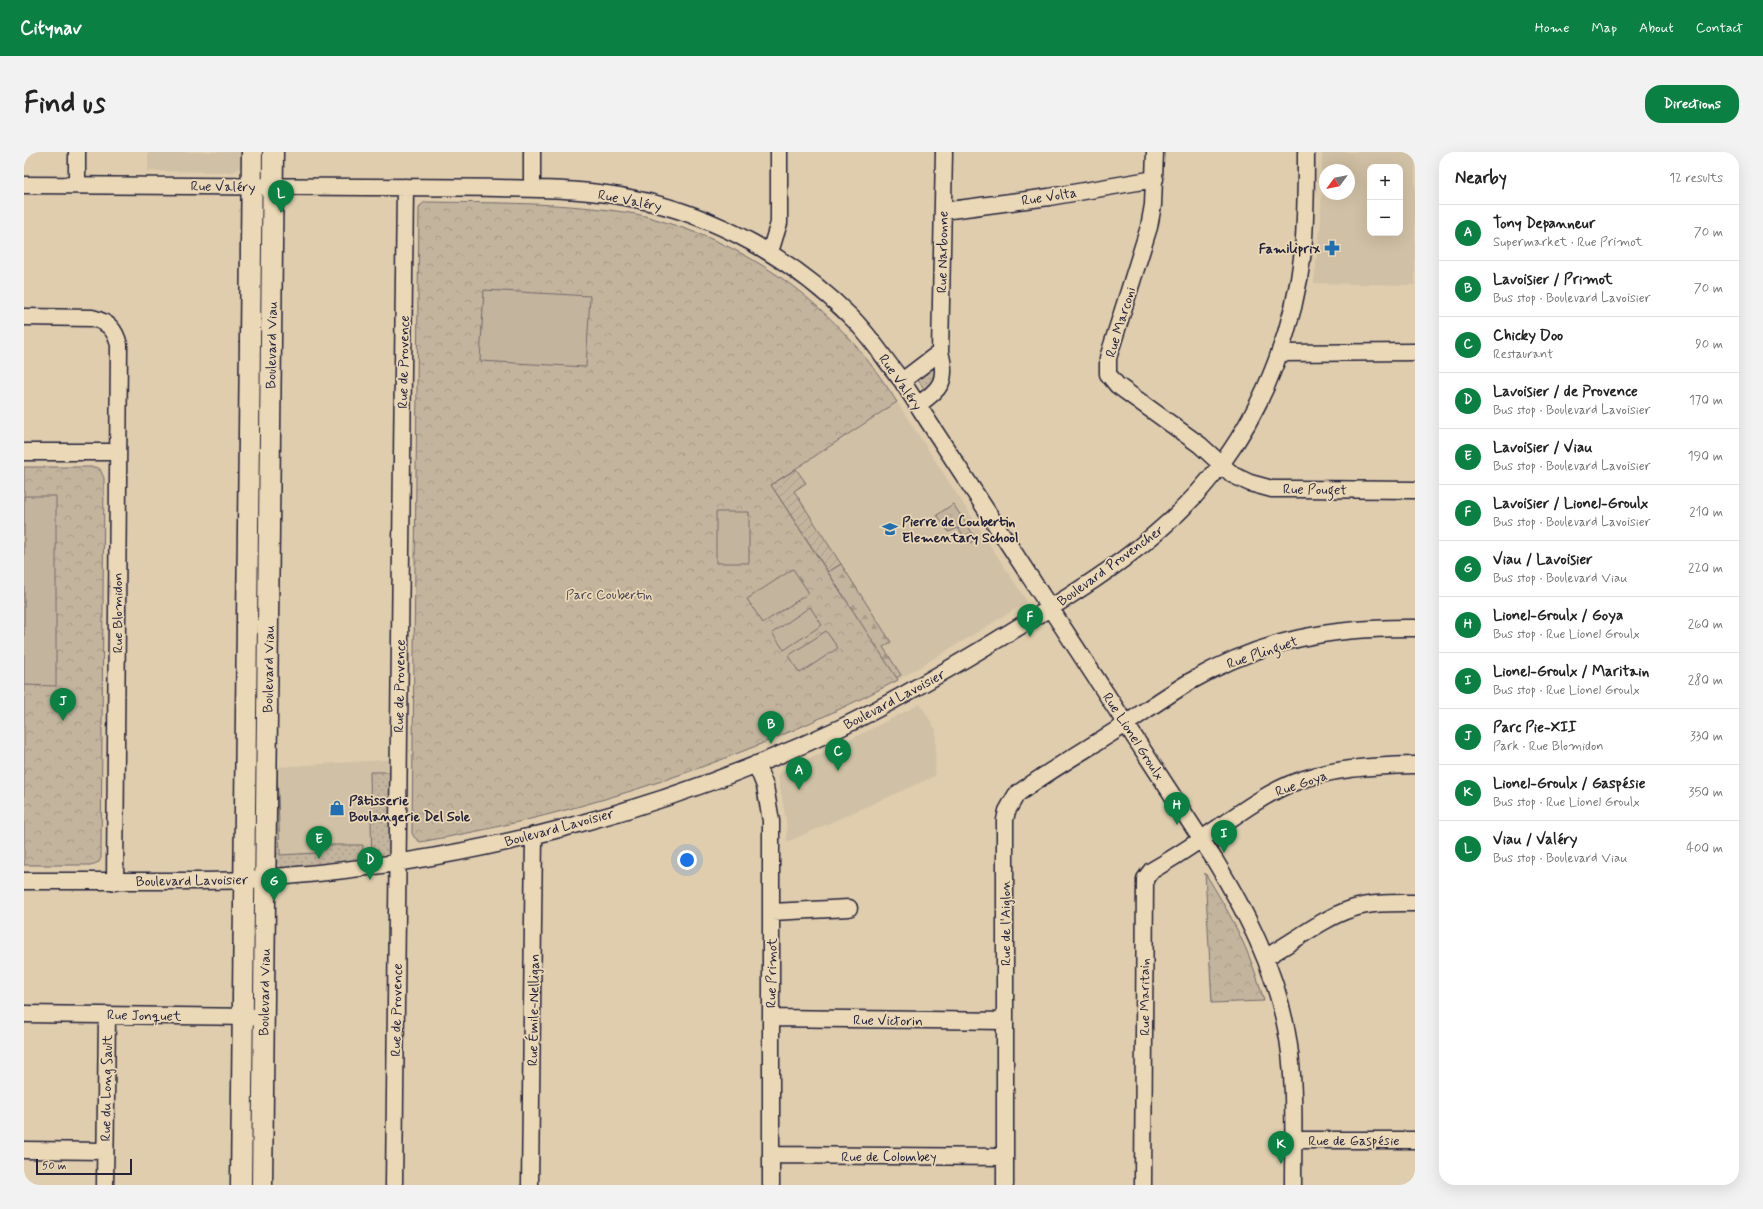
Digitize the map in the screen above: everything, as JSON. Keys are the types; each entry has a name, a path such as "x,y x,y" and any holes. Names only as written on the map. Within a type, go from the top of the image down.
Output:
{"main road":[{"name":"Boulevard Viau","path":"241,1185 252,152"},
{"name":"Boulevard Viau","path":"262,1185 273,152"}],"street":[{"path":"77,152 77,185"},
{"path":"532,152 532,189"},
{"path":"770,252 779,223 779,152"},
{"name":"Rue Narbonne","path":"917,405 930,397 938,389 943,380 944,365 940,352 944,152"},
{"name":"Rue Marconi","path":"1155,152 1153,205 1149,227 1108,358 1108,374 1117,385 1200,445 1221,464"},
{"name":"Boulevard Provencher","path":"1050,608 1143,545 1189,502 1221,464 1255,409 1279,353 1291,316 1301,262 1305,218 1306,152"},
{"name":"Rue Volta","path":"943,211 1049,197 1155,179"},
{"name":"Rue Valéry","path":"24,185 148,184 251,187 405,187 532,189 588,192 634,198 666,206 731,232 770,252 813,283 853,320 875,344 902,381 1050,608"},
{"name":"Rue de Provence","path":"394,1185 405,187"},
{"name":"Rue Blomidon","path":"24,317 92,318 102,320 111,326 117,335 119,345 115,882"},
{"path":"902,381 940,352"},
{"path":"1279,353 1415,352"},
{"path":"24,452 118,452"},
{"name":"Rue Pouget","path":"1221,464 1233,475 1250,483 1272,488 1415,490"},
{"name":"Boulevard Lavoisier","path":"24,881 115,882 245,880 367,868 433,857 534,835 644,804 756,764 839,728 913,690 1050,608"},
{"name":"Rue Lionel Groulx","path":"1050,608 1238,898 1266,957 1278,994 1289,1044 1292,1085 1293,1185"},
{"name":"Rue Plinguet","path":"1126,724 1191,681 1248,654 1278,643 1338,631 1368,628 1415,628"},
{"name":"Rue de l'Aiglon","path":"1005,1185 1007,811 1016,795 1025,788 1126,724"},
{"name":"Rue Primot","path":"756,764 764,786 770,815 772,912 771,1185"},
{"name":"Rue Goya","path":"1201,840 1216,828 1269,794 1310,777 1363,768 1415,766"},
{"name":"Rue Émile-Nelligan","path":"530,1185 534,835"},
{"name":"Rue Maritain","path":"1143,1185 1144,883 1145,878 1151,871 1201,840"},
{"path":"1266,957 1329,919 1351,909 1374,904 1415,903"},
{"path":"772,912 849,908"},
{"name":"Rue Jonquet","path":"24,1014 264,1017"},
{"name":"Rue du Long Sault","path":"105,1185 107,1015"},
{"name":"Rue Victorin","path":"771,1018 1005,1021"},
{"name":"Rue de Gaspésie","path":"1293,1140 1415,1140"},
{"path":"24,1150 105,1151"},
{"name":"Rue de Colombey","path":"772,1155 1006,1157"}],"shaded area":[{"path":"148,152 241,152 241,165 239,169 233,172 148,171"},
{"path":"1322,152 1415,152 1415,285 1314,283 1321,221 1321,200 1355,200 1355,164 1322,164"},
{"name":"Pierre de Coubertin Elementary School","path":"897,402 1026,600 1024,604 898,680 771,485"},
{"path":"920,704 936,730 935,776 787,842 786,820 778,776 781,772 852,739"},
{"path":"398,759 397,863 283,876 267,770 277,767"}],"green space":[{"name":"Parc Coubertin","path":"425,202 557,205 610,210 654,218 717,241 748,257 778,275 831,319 877,372 897,402 771,485 898,680 783,735 665,780 544,816 483,830 420,842 414,837 412,833 419,209"},
{"path":"484,290 590,296 586,367 480,361"},
{"path":"935,366 938,380 926,392 918,380"},
{"path":"24,467 96,467 100,469 104,478 101,858 99,862 91,865 24,865"},
{"path":"796,469 806,483 794,491 841,564 828,572 771,485"},
{"path":"24,496 56,496 56,686 24,685"},
{"path":"953,504 975,537 972,542 968,543 958,528 949,532 937,515"},
{"path":"716,512 749,512 749,563 716,563"},
{"path":"841,564 891,642 883,647 901,675 896,678 828,572"},
{"path":"793,569 809,593 763,623 747,599"},
{"path":"810,607 822,625 784,650 772,633"},
{"path":"826,631 838,648 800,673 788,656"},
{"path":"277,767 280,855 317,853 317,845 363,845 363,868 266,878 267,770"},
{"path":"370,772 398,772 397,863 372,867"},
{"path":"1205,873 1224,904 1240,935 1253,967 1264,1001 1212,1003"}],"place":[{"name":"Viau / Valéry","path":"281,213"},
{"name":"Familiprix","path":"1332,248"},
{"name":"Pierre de Coubertin Elementary School","path":"890,529"},
{"name":"Lavoisier / Lionel-Groulx","path":"1030,637"},
{"name":"Parc Pie-XII","path":"63,721"},
{"name":"Lavoisier / Primot","path":"771,744"},
{"name":"Chicky Doo","path":"838,771"},
{"name":"Tony Depanneur","path":"799,790"},
{"name":"Pâtisserie Boulangerie Del Sole","path":"337,808"},
{"name":"Lionel-Groulx / Goya","path":"1177,825"},
{"name":"Lionel-Groulx / Maritain","path":"1224,853"},
{"name":"Lavoisier / Viau","path":"319,859"},
{"name":"Lavoisier / de Provence","path":"370,880"},
{"name":"Viau / Lavoisier","path":"274,901"},
{"name":"Lionel-Groulx / Gaspésie","path":"1281,1164"}]}
